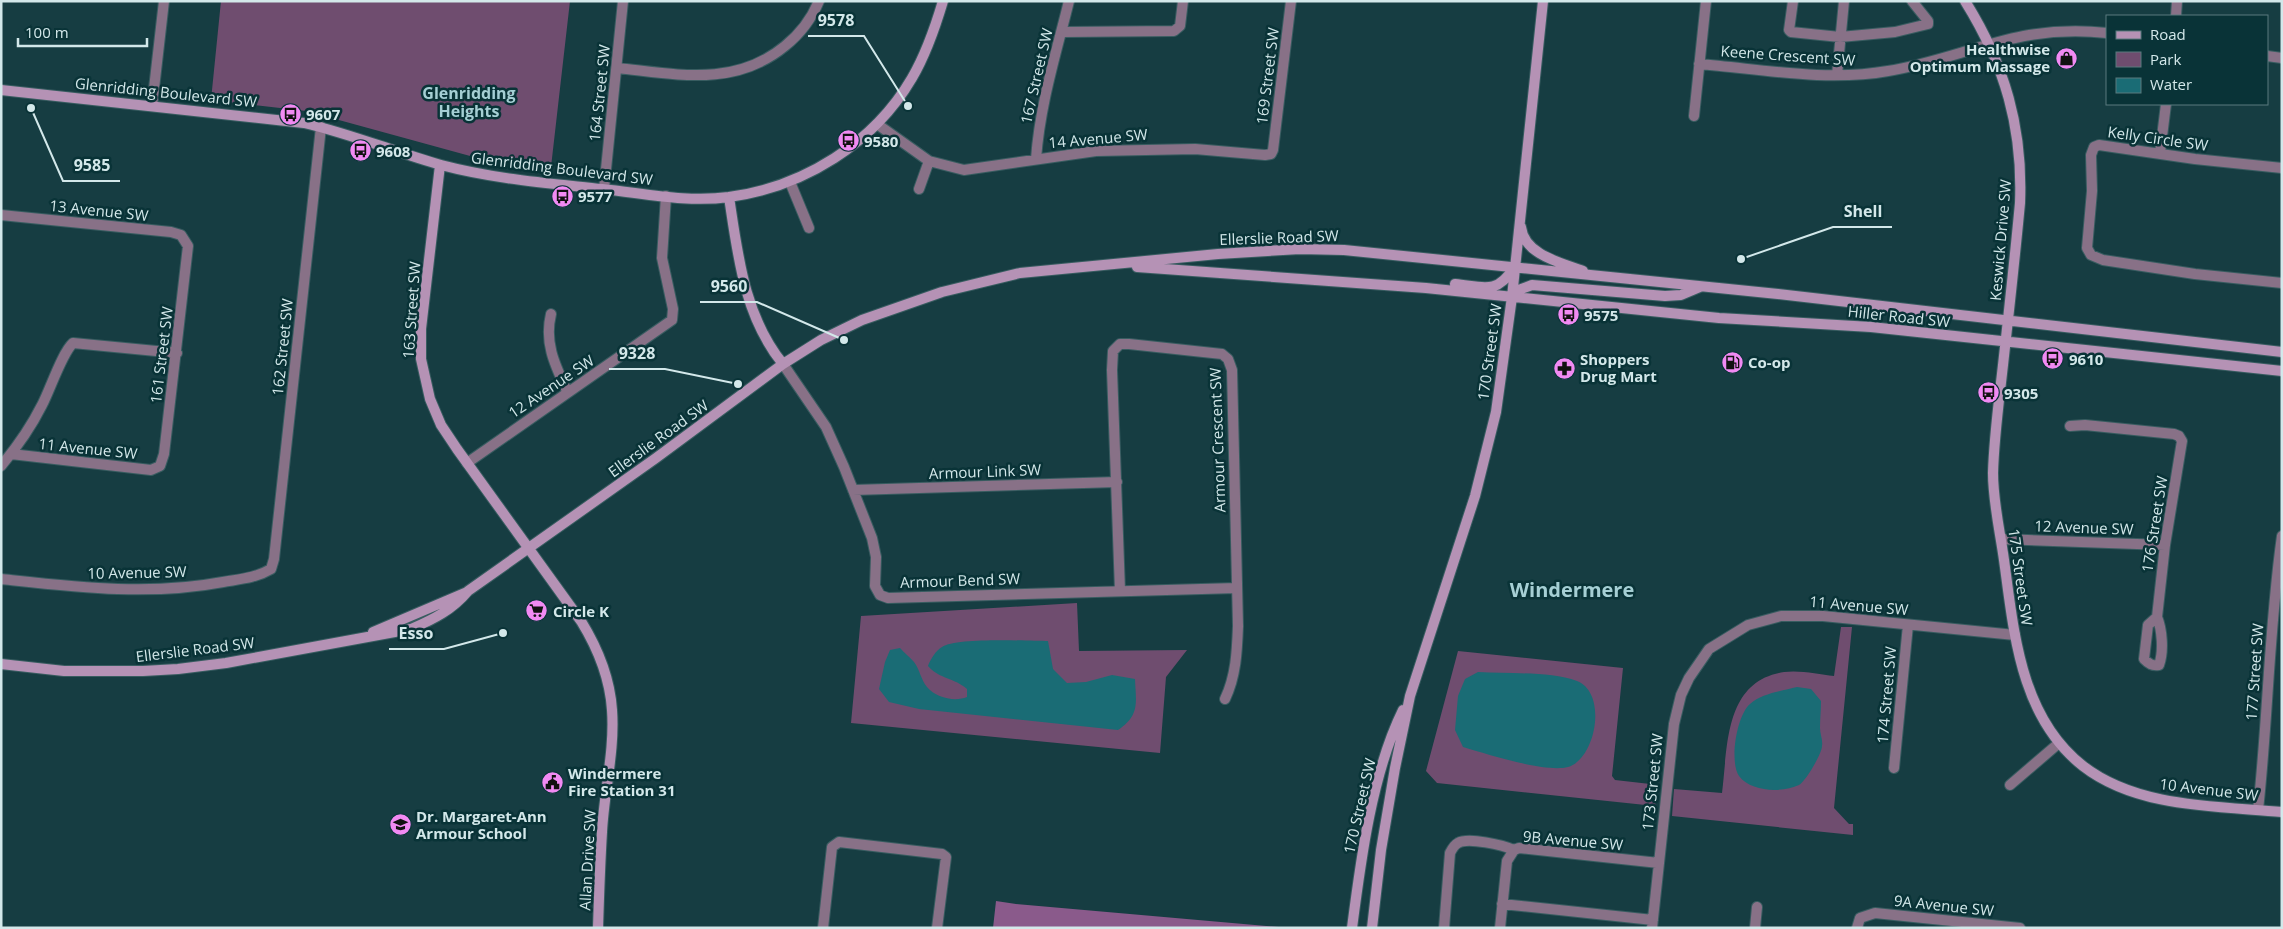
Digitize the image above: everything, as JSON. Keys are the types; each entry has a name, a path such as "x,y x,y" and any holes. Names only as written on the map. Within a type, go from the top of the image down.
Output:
{"main road":[{"name":"Glenridding Boulevard SW","path":"1,90 287,120 321,127 440,165 502,179 666,196 729,197 790,182 842,154 877,124 912,78 927,48 944,1"},
{"name":"170 Street SW","path":"1372,928 1394,768 1410,696 1486,459 1500,392 1512,297 1543,1"},
{"name":"Keswick Drive SW","path":"1965,1 1990,45 2001,71 2011,104 2018,140 2021,169 2020,203 2005,342"},
{"name":"163 Street SW","path":"440,165 422,329 421,359 426,385 441,425 529,547"},
{"path":"729,197 744,287 755,318 772,351 783,364"},
{"path":"1520,219 1522,235 1532,248 1551,259 1596,276"},
{"name":"Ellerslie Road SW","path":"1,664 64,671 178,669 226,663 360,637 468,591 662,454 783,364 821,340 862,320 942,292 1020,273 1300,248 1344,250 1515,267"},
{"name":"Ellerslie Road SW","path":"1104,265 1317,279 1512,297"},
{"path":"1317,279 1345,275 1492,287 1501,284 1515,267"},
{"name":"Hiller Road SW","path":"1515,267 2282,352"},
{"path":"1512,297 1516,292 1532,285 1665,296 1681,295 1700,286"},
{"name":"Hiller Road SW","path":"1512,297 1719,318 1871,327 2282,371"},
{"name":"175 Street SW","path":"2005,342 1993,473 2001,539 2015,635 2029,691 2046,727 2059,743"},
{"name":"Allan Drive SW","path":"529,547 592,639 608,686 612,710 612,733 602,832 598,928"},
{"name":"170 Street SW","path":"1352,928 1364,847 1374,801 1391,734 1410,696"},
{"name":"10 Avenue SW","path":"2059,743 2084,767 2111,783 2139,793 2166,800 2282,812"}],"street":[{"path":"152,106 164,1"},
{"name":"164 Street SW","path":"604,189 623,1"},
{"path":"617,68 685,75 729,74 754,66 775,54 801,33 819,1"},
{"name":"167 Street SW","path":"1036,159 1044,96 1069,1"},
{"path":"1062,32 1174,31 1180,26 1183,1"},
{"name":"169 Street SW","path":"1270,154 1273,150 1280,103 1291,1"},
{"name":"Keene Crescent SW","path":"1694,116 1706,1"},
{"path":"1792,1 1789,30 1791,32 1840,37 1895,32 1928,24 1928,21 1912,1"},
{"path":"1838,75 1844,1"},
{"path":"2176,15 2178,1"},
{"name":"Keene Crescent SW","path":"1699,64 1838,75 1890,71 2022,36 2055,32 2106,33"},
{"path":"2268,56 2282,58"},
{"path":"2160,153 2166,105"},
{"name":"14 Avenue SW","path":"877,124 929,162 964,170 1096,151 1194,149 1270,154"},
{"name":"162 Street SW","path":"271,569 274,559 321,127"},
{"name":"Kelly Circle SW","path":"2282,168 2160,153 2106,144 2094,147 2091,155 2092,191 2088,248 2091,255 2103,260 2168,270 2282,283"},
{"path":"919,189 929,162"},
{"path":"790,182 808,228"},
{"name":"12 Avenue SW","path":"467,463 567,391 599,373 669,323 674,315 662,258 666,196"},
{"name":"13 Avenue SW","path":"1,215 171,232 181,235 188,246"},
{"name":"161 Street SW","path":"160,466 164,454 177,353 188,246"},
{"path":"551,314 548,327 548,345 567,391"},
{"path":"1,466 42,407 65,354 73,343 177,353"},
{"name":"Armour Crescent SW","path":"1120,591 1112,370 1113,351 1120,344 1129,344 1222,354 1228,359 1232,370 1238,626 1236,666 1232,684 1225,700"},
{"name":"Armour Bend SW","path":"783,364 826,427 853,490 872,538 876,557 875,586 880,595 888,598 1237,588"},
{"name":"176 Street SW","path":"2070,426 2085,425 2179,436 2182,441 2165,544 2157,616"},
{"name":"11 Avenue SW","path":"11,454 151,470 160,466"},
{"name":"Armour Link SW","path":"853,490 1117,482"},
{"name":"177 Street SW","path":"2258,810 2263,763 2274,592 2282,536"},
{"name":"12 Avenue SW","path":"2001,539 2165,544"},
{"name":"10 Avenue SW","path":"1,579 81,588 141,590 213,584 255,576 271,569"},
{"name":"11 Avenue SW","path":"1709,650 1748,625 1781,616 1824,616 2015,635"},
{"name":"174 Street SW","path":"1894,768 1908,625"},
{"name":"173 Street SW","path":"1652,924 1675,713 1688,678 1709,650"},
{"path":"2010,785 2059,743"},
{"name":"9B Avenue SW","path":"1444,928 1450,852 1453,846 1463,841 1501,844 1514,850 1519,848 1659,863"},
{"path":"823,928 832,847 838,842 942,854 946,857 937,928"},
{"path":"1500,928 1507,861 1514,850"},
{"path":"1502,904 1652,924"},
{"path":"1755,928 1757,907"},
{"name":"9A Avenue SW","path":"1857,928 1860,918 1864,915 1875,913 1949,924 2020,928"}],"green space":[{"path":"221,1 570,1 551,167 492,162 306,111 211,100"},
{"path":"1077,603 1079,651 1187,650 1166,677 1160,753 851,723 861,616"},
{"path":"1841,627 1852,627 1834,808 1849,824 1853,824 1853,835 1672,816 1674,789 1722,793 1728,736 1740,702 1750,688 1764,678 1784,672 1803,672 1834,676"},
{"path":"1458,651 1623,668 1612,776 1615,780 1659,785 1655,806 1437,783 1426,771"}],"shaded area":[{"path":"996,901 1016,904 1290,928 993,928"}],"water":[{"path":"976,641 1048,641 1053,669 1067,683 1086,682 1112,675 1135,679 1136,702 1133,714 1118,730 919,709 889,702 879,689 885,662 890,650 900,648 911,658 925,684 935,694 957,699 967,697 967,689 937,674 928,666 934,655 942,647 950,644"},
{"path":"1478,672 1554,676 1577,681 1587,688 1593,698 1595,726 1586,752 1578,762 1568,767 1545,767 1516,762 1463,747 1455,730 1458,696 1465,679"},
{"path":"1797,687 1811,689 1821,701 1820,728 1822,744 1819,755 1809,773 1799,785 1792,788 1767,790 1751,785 1739,776 1736,769 1736,738 1741,718 1750,704 1760,697"}],"place":[{"name":"Healthwise Optimum Massage","path":"2066,58"},
{"name":"9578","path":"908,106"},
{"name":"9585","path":"31,108"},
{"name":"9607","path":"290,114"},
{"name":"9580","path":"848,141"},
{"name":"9608","path":"360,151"},
{"name":"9577","path":"562,196"},
{"name":"Shell","path":"1741,259"},
{"name":"9575","path":"1568,315"},
{"name":"9560","path":"844,340"},
{"name":"9610","path":"2053,359"},
{"name":"Co-op","path":"1732,362"},
{"name":"Shoppers Drug Mart","path":"1564,368"},
{"name":"9328","path":"738,384"},
{"name":"9305","path":"1988,393"},
{"name":"Circle K","path":"537,611"},
{"name":"Esso","path":"503,633"},
{"name":"Windermere Fire Station 31","path":"552,782"},
{"name":"Dr. Margaret-Ann Armour School","path":"400,825"}],"district":[{"name":"Glenridding Heights","path":"469,102"},
{"name":"Windermere","path":"1572,589"}]}
